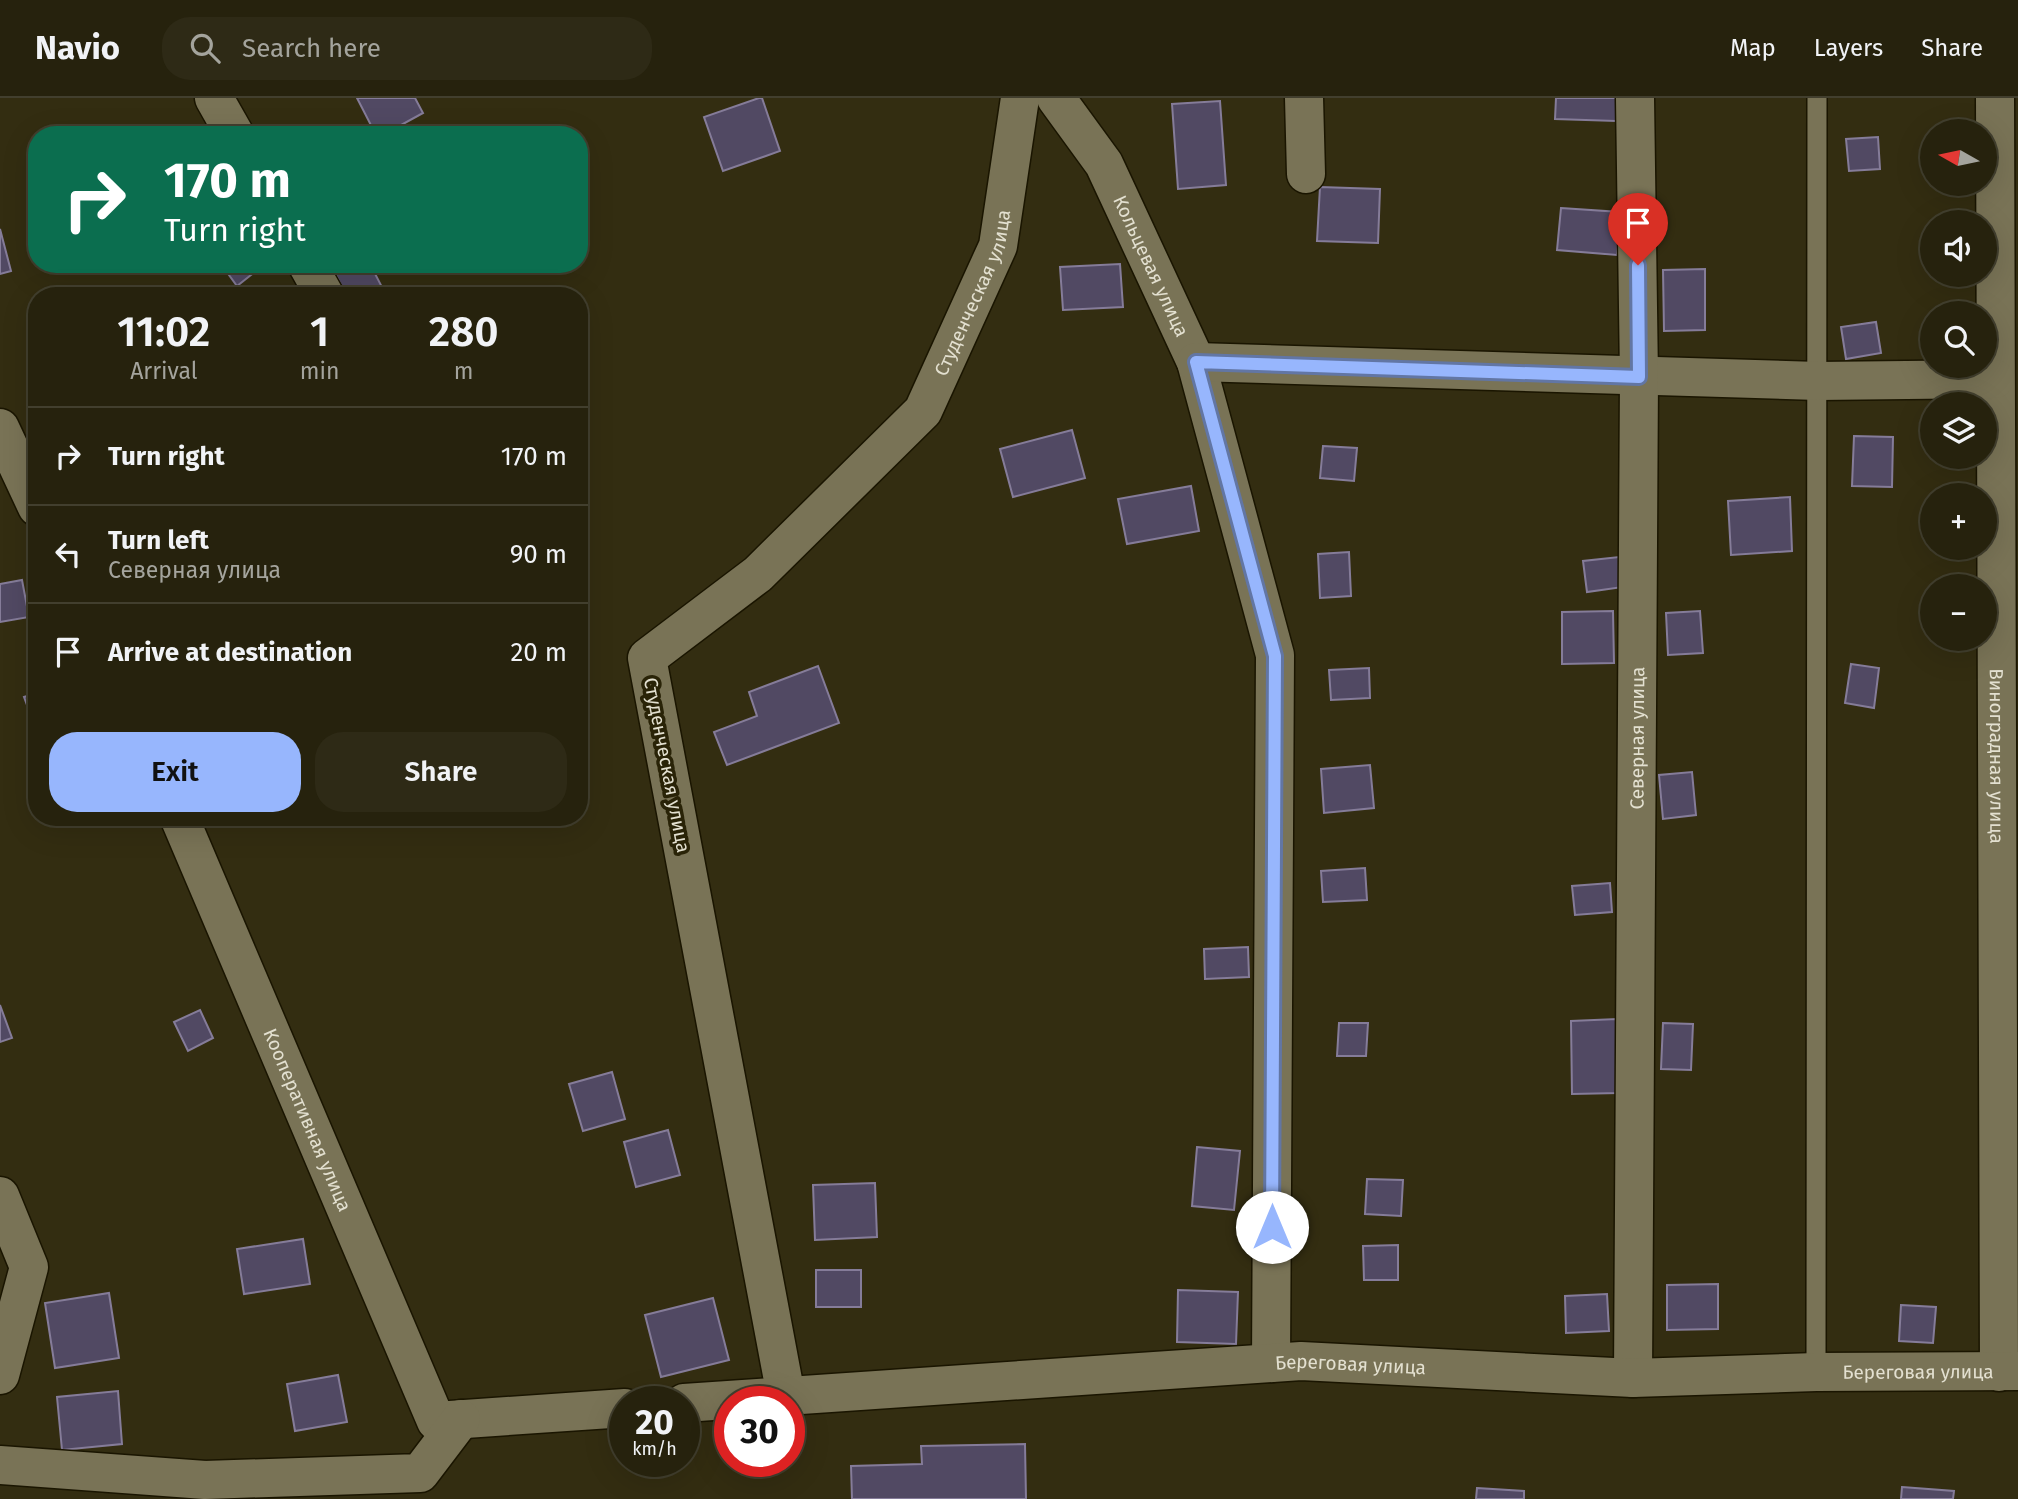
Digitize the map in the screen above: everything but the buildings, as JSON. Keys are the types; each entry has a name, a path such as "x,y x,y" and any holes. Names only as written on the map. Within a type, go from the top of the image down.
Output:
{"street":[{"path":"214,98 230,126"},
{"name":"Студенческая улица","path":"784,1386 647,659 758,574 923,411 998,246 1020,98"},
{"name":"Кольцевая улица","path":"1056,98 1104,164 1196,362 1275,656 1270,1363"},
{"path":"1304,98 1306,174"},
{"name":"Северная улица","path":"1633,1378 1639,377 1635,98"},
{"name":"Виноградная улица","path":"1995,98 1995,379 2009,1372"},
{"path":"1196,362 1818,382 1995,379"},
{"path":"0,428 28,488"},
{"name":"Кооперативная улица","path":"183,826 448,1420"},
{"path":"0,1196 29,1267 0,1375"},
{"name":"Береговая улица","path":"805,1395 1301,1361 1633,1378 1816,1372 2009,1372"},
{"path":"0,1465 205,1480 420,1473 448,1420 609,1409"}],"lane":[{"path":"1816,1372 1817,98"}],"route":[{"path":"1272,1227 1275,656 1196,362 1639,377 1638,265"}]}
